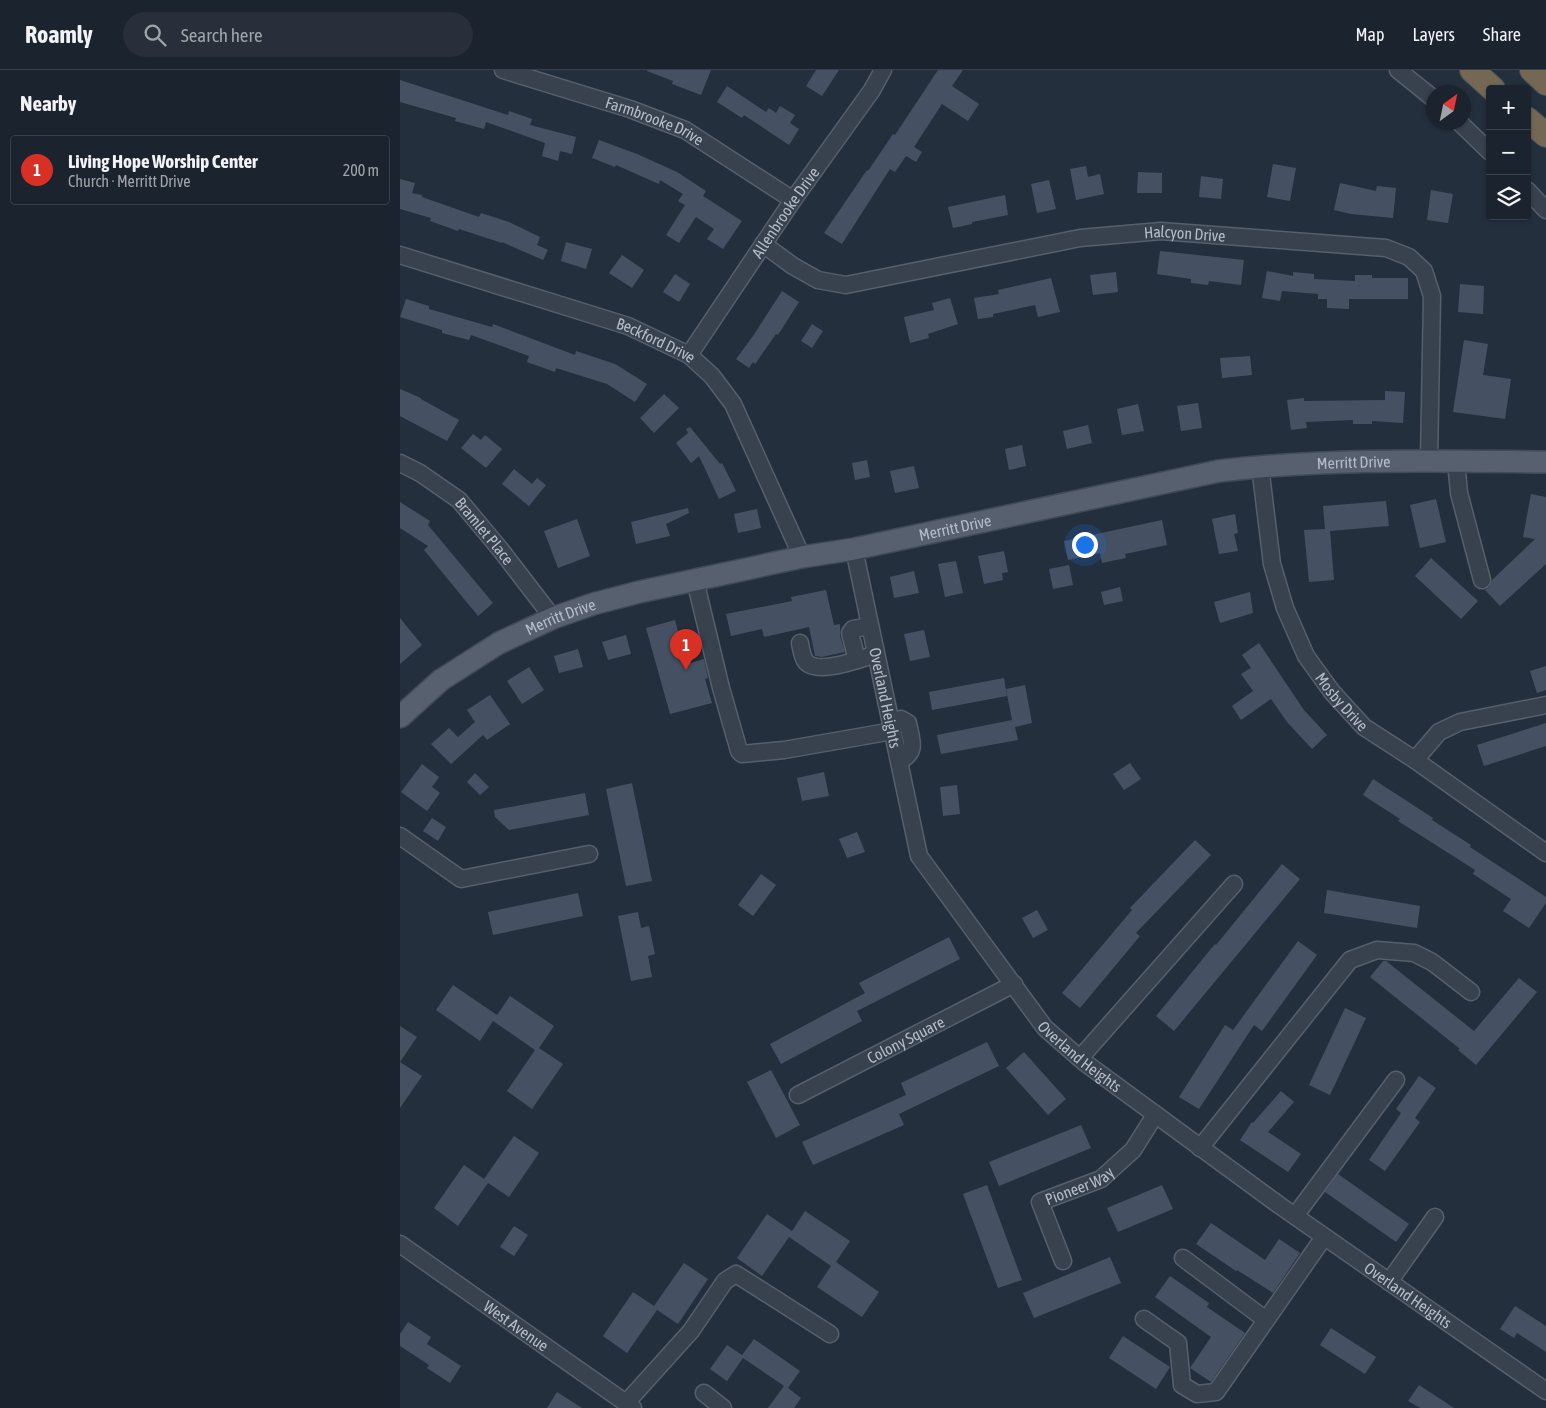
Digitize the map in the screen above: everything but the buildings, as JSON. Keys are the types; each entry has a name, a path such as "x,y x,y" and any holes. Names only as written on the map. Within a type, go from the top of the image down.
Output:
{"highway":[{"path":"1472,70 1489,85"},
{"path":"1532,70 1546,83"},
{"path":"1531,122 1546,136"}],"main road":[{"name":"Merritt Drive","path":"400,717 441,680 499,643 552,618 630,594 802,557 854,549 1219,471 1260,466 1351,462 1429,460 1456,462 1546,462"}],"street":[{"name":"Farmbrooke Drive","path":"503,70 630,109 684,130 793,200"},
{"name":"Allenbrooke Drive","path":"689,355 793,200 872,90 883,70"},
{"path":"1398,70 1426,93"},
{"path":"1467,130 1486,148"},
{"path":"1531,194 1546,210"},
{"name":"Halcyon Drive","path":"763,244 793,266 818,280 846,285 1080,238 1161,231 1386,248 1409,257 1424,271 1432,296 1429,460"},
{"name":"Beckford Drive","path":"400,255 628,326 689,355 712,376 733,404 802,557"},
{"path":"1456,462 1459,493 1482,580"},
{"name":"Bramlet Place","path":"400,464 420,473 459,500 500,549 552,618"},
{"name":"Mosby Drive","path":"1260,466 1272,564 1285,611 1306,656 1332,692 1364,727 1415,760 1546,853"},
{"name":"Overland Heights","path":"854,549 920,856 1045,1028 1080,1058 1200,1148 1324,1237 1546,1391"},
{"path":"695,580 721,688 739,751 742,754 784,750 892,726"},
{"path":"857,660 850,632 854,629 870,626"},
{"path":"800,643 804,658 808,664 814,667 828,667 876,654"},
{"path":"1415,760 1439,732 1460,722 1546,705"},
{"path":"400,836 461,879 588,854"},
{"path":"1080,1058 1234,884"},
{"path":"1200,1148 1350,960 1377,950 1414,953 1432,962 1471,992"},
{"name":"Colony Square","path":"798,1095 1014,984"},
{"path":"1295,1216 1396,1080"},
{"name":"Pioneer Way","path":"1063,1261 1040,1202 1101,1179 1133,1150 1155,1115"},
{"path":"1389,1282 1436,1217"},
{"path":"1144,1319 1178,1343 1182,1385 1197,1394 1216,1392 1324,1237"},
{"name":"West Avenue","path":"400,1244 630,1406"},
{"path":"1182,1258 1266,1320"},
{"path":"630,1406 691,1331 725,1281 736,1274 830,1334"},
{"path":"704,1393 723,1408"}],"place":[{"name":"Living Hope Worship Center","path":"686,670"}]}
